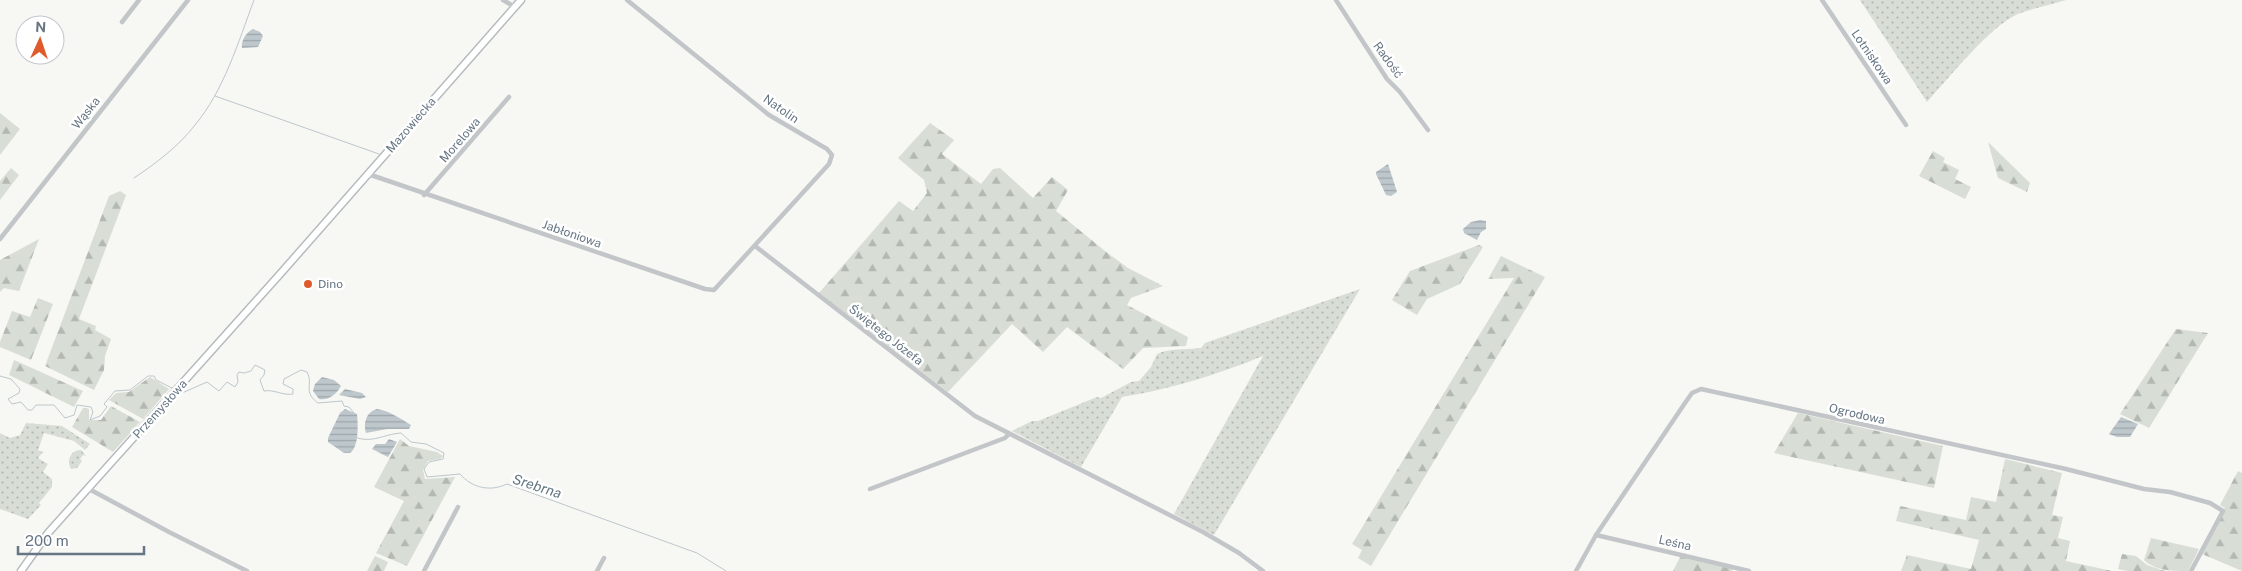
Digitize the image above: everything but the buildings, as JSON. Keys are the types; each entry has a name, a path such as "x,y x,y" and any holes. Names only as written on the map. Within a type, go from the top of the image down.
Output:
{"street":[{"path":"122,22 139,0"},
{"name":"Wąska","path":"0,240 188,0"},
{"path":"503,0 515,7"},
{"name":"Mazowiecka","path":"302,250 521,0"},
{"name":"Natolin","path":"627,0 769,115 831,152 829,164 755,246"},
{"name":"Radość","path":"1336,0 1387,79 1400,92 1428,130"},
{"name":"Lotniskowa","path":"1822,0 1906,125"},
{"name":"Morelowa","path":"424,195 509,97"},
{"name":"Jabłoniowa","path":"368,174 424,195 705,289 714,290 719,286 755,246"},
{"name":"Świętego Józefa","path":"755,246 969,412 1225,544 1263,571"},
{"name":"Przemysłowa","path":"22,571 48,534 302,250"},
{"name":"Ogrodowa","path":"1576,571 1596,535 1689,397 1700,389 2040,463 2144,489 2170,492 2210,503 2223,511 2191,571"},
{"path":"870,489 1005,438 1009,434"},
{"path":"89,489 247,571"},
{"path":"424,571 458,507"},
{"name":"Leśna","path":"1596,535 1749,571"},
{"path":"597,571 604,558"}],"green space":[{"path":"1860,0 2066,0 2018,14 2007,20 1982,41 1927,102"},
{"path":"0,113 20,129 0,155"},
{"path":"930,123 954,140 942,154 981,184 993,169 1000,168 1033,198 1052,177 1068,190 1056,211 1128,268 1163,286 1131,298 1127,305 1188,337 1186,346 1143,348 1123,369 1067,327 1043,352 1012,324 948,392 819,293 899,201 913,211 927,193 924,180 898,158"},
{"path":"1988,142 2030,183 2027,192 1998,178"},
{"path":"1933,151 1945,158 1943,162 1959,170 1955,179 1971,187 1965,199 1919,176"},
{"path":"11,168 19,175 0,200 0,181"},
{"path":"120,191 126,195 79,319 96,326 95,330 111,339 105,356 104,370 94,390 45,366 109,196"},
{"path":"39,239 19,291 4,288 0,292 0,260"},
{"path":"1479,245 1483,247 1460,284 1427,299 1417,315 1392,300 1410,271"},
{"path":"1501,256 1545,277 1371,566 1358,558 1362,550 1352,544 1514,278 1488,279"},
{"path":"1360,289 1214,535 1174,514 1263,356 1193,381 1122,397 1081,467 1012,431 1032,421 1038,421 1097,397 1101,398 1131,382 1139,381 1151,367 1157,354 1173,350 1201,348 1205,343"},
{"path":"38,298 53,304 31,360 0,347 0,342 12,311 30,317"},
{"path":"2176,329 2208,333 2149,428 2120,414"},
{"path":"14,360 83,391 74,407 9,375"},
{"path":"150,377 169,389 143,419 109,400 116,393 129,392"},
{"path":"111,406 140,422 113,452 72,427 83,408 89,409 89,420 101,420"},
{"path":"1798,413 1943,446 1934,488 1774,453"},
{"path":"26,423 62,426 90,444 85,450 74,441 44,433 38,450 43,452 38,458 48,464 43,472 52,479 52,487 39,503 41,505 28,519 0,509 0,433 10,438 20,435"},
{"path":"400,439 409,446 437,452 443,456 440,459 428,461 423,470 425,479 455,477 407,566 376,553 404,501 374,487"},
{"path":"77,450 81,450 86,456 83,455 80,459 82,461 77,468 71,469 70,456"},
{"path":"2005,459 2062,473 2052,515 2063,517 2058,538 2070,541 2066,561 2112,571 1901,571 1907,555 1971,569 1979,540 1896,521 1900,506 1966,520 1971,497 1996,502"},
{"path":"2238,471 2242,473 2242,571 2202,554 2225,508 2220,505"},
{"path":"2151,538 2199,549 2188,571 2170,570 2148,564 2144,560"},
{"path":"2122,554 2136,556 2147,565 2165,571 2128,571 2118,569"},
{"path":"375,556 388,562 384,571 367,571"},
{"path":"1680,557 1733,569 1732,571 1673,571"}],"shaded area":[{"path":"253,29 260,32 263,36 258,47 242,48 242,42 248,32"},
{"path":"1388,164 1397,192 1391,196 1386,195 1376,174 1376,172"},
{"path":"1486,221 1486,229 1481,232 1477,240 1464,233 1463,229 1471,222"},
{"path":"322,377 334,380 341,386 337,392 326,399 319,399 313,391 315,384"},
{"path":"345,389 362,393 366,397 360,399 339,395"},
{"path":"345,409 357,414 358,429 356,441 350,453 344,453 328,442 328,438 340,413"},
{"path":"377,409 407,422 411,425 409,429 387,429 366,433 366,418 373,410"},
{"path":"2121,417 2138,424 2130,437 2117,437 2109,434"},
{"path":"389,439 397,442 388,457 372,449 376,444 385,444"}],"waterway":[{"path":"134,178 158,161 189,133 205,111 229,66 254,0"},
{"path":"215,96 379,154"},
{"name":"Srebrna","path":"178,391 182,393 207,382 219,391 227,382 235,387 238,382 237,375 239,372 251,371 255,365 265,370 260,380 264,391 293,394 293,389 283,384 284,379 301,370 307,372 309,391 313,399 318,403 342,401 344,406 349,407 354,413"},
{"name":"Srebrna","path":"0,376 11,379 20,389 19,393 8,399 12,404 21,402 28,410 32,410 36,405 54,405 65,418 74,415 77,405 91,407 93,412 90,420 100,416 107,407 104,404 115,391 130,390 148,376 154,376 156,380 174,389"},
{"name":"Srebrna","path":"355,437 373,439 401,433 411,442 426,444 444,453 443,459 429,462 424,469 427,477 460,474 470,483 482,487 494,488 507,484 697,553 726,571"}],"place":[{"name":"Dino","path":"308,284"}]}
